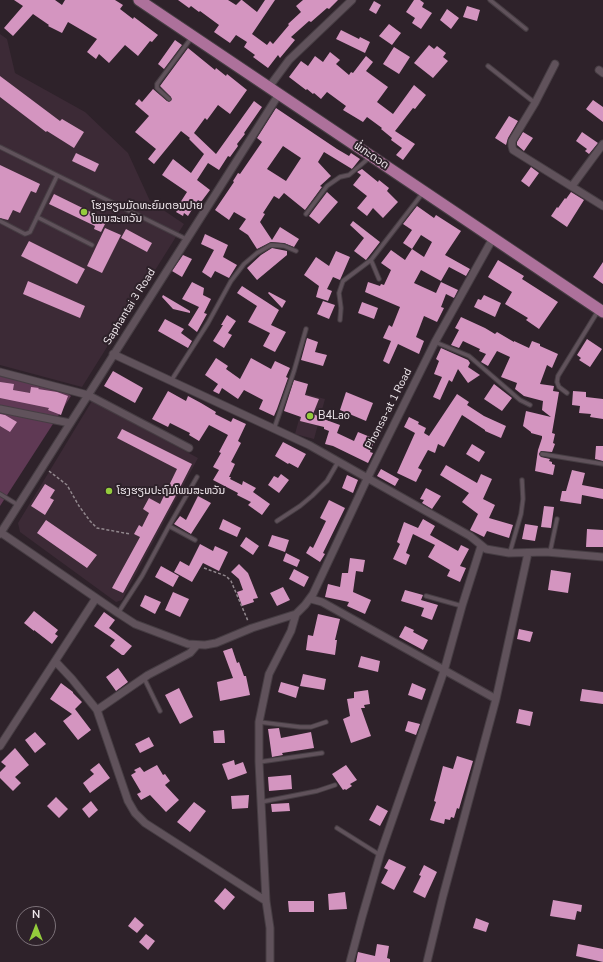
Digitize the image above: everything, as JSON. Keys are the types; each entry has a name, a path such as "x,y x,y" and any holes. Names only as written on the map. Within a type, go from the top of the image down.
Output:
{"main road":[{"name":"ພໍ່ກະດວດ","path":"139,0 601,311"}],"street":[{"path":"269,87 289,60 352,0"},
{"path":"555,64 535,103 512,141 514,150 603,206"},
{"name":"Saphantai 3 Road","path":"0,533 279,94"},
{"path":"572,186 603,144"},
{"name":"Phonsa-at 1 Road","path":"296,614 312,596 367,479 435,342 493,238"},
{"path":"113,354 309,446 470,536 486,549 509,553 550,552 603,557"},
{"path":"0,372 88,395 189,448"},
{"path":"0,408 70,423"},
{"path":"0,533 135,624 188,644 205,645 216,643 252,628 296,614"},
{"path":"350,962 380,855 444,671 481,546"},
{"path":"427,962 443,896 496,699 528,553"},
{"path":"312,596 496,699"},
{"path":"0,746 96,598"},
{"path":"270,962 270,928 266,901 259,762 259,722 269,674 291,631 296,614"},
{"path":"97,710 144,678 190,653 197,645"},
{"path":"55,661 97,710 128,801 135,813 145,822 266,901"}],"lane":[{"path":"490,0 526,29"},
{"path":"169,99 156,86 192,36"},
{"path":"488,66 535,103"},
{"path":"0,148 186,239"},
{"path":"306,214 327,186 340,177 349,175 371,156"},
{"path":"0,221 25,234 30,232 57,176"},
{"path":"340,320 341,308 339,293 343,281 371,260 424,191"},
{"path":"37,216 92,245"},
{"path":"171,381 208,322 231,281 244,264 257,253 271,245 284,246 296,251"},
{"path":"371,260 379,279"},
{"path":"567,394 559,387 557,382 558,376 601,311"},
{"path":"274,429 294,371 306,329"},
{"path":"435,342 469,356 520,400 530,405"},
{"path":"542,454 603,464"},
{"path":"277,521 312,496 327,481 338,462"},
{"path":"118,613 142,576 168,526 198,477"},
{"path":"509,553 523,499 522,480"},
{"path":"0,494 18,506"},
{"path":"550,552 557,519"},
{"path":"168,526 195,540"},
{"path":"426,596 462,606"},
{"path":"144,678 160,711"},
{"path":"259,722 311,727 326,722"},
{"path":"259,762 322,753"},
{"path":"261,802 317,791 335,784"},
{"path":"337,828 380,855"}],"path":[{"path":"43,466 67,485 79,506 90,521 98,528 130,534"},
{"path":"204,568 226,576 231,581 252,628"}],"shaded area":[{"name":"ໂຮງຮຽນມັດທະຍົມຕອນປາຍ ໂພນສະຫວັນ","path":"0,34 7,39 15,73 85,112 128,153 150,201 184,224 82,387 0,365"},
{"path":"0,375 67,393 71,396 0,506"},
{"name":"B4Lao","path":"306,394 325,399 314,439 295,434"},
{"name":"ໂຮງຮຽນປະຖົມໂພນສະຫວັນ","path":"92,401 198,458 122,600 116,602 20,532 18,523"}],"building":[{"path":"14,0 55,0 62,5 65,0 115,0 123,5 120,9 133,19 134,17 158,35 152,42 150,41 138,56 125,45 109,63 99,54 96,59 87,52 97,39 68,22 62,33 48,26 49,25 33,14 13,36 4,28 23,6"},
{"path":"178,0 228,0 236,5 242,0 257,12 265,0 275,0 252,34 267,45 270,41 273,44 289,25 288,24 301,12 296,6 303,0 338,0 329,9 327,8 311,22 309,21 291,37 295,40 280,58 278,55 268,68 253,57 255,55 244,47 247,42 236,35 230,43 214,32 219,25 200,11 199,12 191,6 189,8"},
{"path":"414,0 420,0 424,3 422,7 432,13 421,29 412,23 415,18 406,12"},
{"path":"374,1 381,5 376,14 369,10"},
{"path":"467,6 480,10 477,21 463,17"},
{"path":"447,9 459,18 451,29 440,20"},
{"path":"389,24 401,33 392,45 379,36"},
{"path":"341,30 359,39 360,37 370,42 365,53 336,39"},
{"path":"175,40 182,45 164,69 158,64"},
{"path":"429,45 434,49 437,46 446,53 443,57 448,61 433,78 414,63"},
{"path":"394,47 410,57 399,74 383,64"},
{"path":"188,48 215,70 216,68 226,76 227,74 247,90 230,114 218,105 207,120 205,118 194,133 216,154 254,101 262,107 237,144 238,146 230,157 228,156 219,170 208,163 197,180 210,190 201,202 198,200 188,216 184,213 183,216 176,212 187,192 162,175 173,159 191,173 204,154 189,139 190,138 181,131 154,164 148,159 156,149 135,132 149,116 135,104 139,99 142,102 153,89 167,101 171,101 171,97 160,86"},
{"path":"330,52 340,60 336,64 349,75 351,72 353,73 366,56 373,62 366,71 388,87 377,102 393,114 414,85 426,95 415,109 413,108 395,131 415,144 403,160 396,155 402,148 391,140 392,138 381,129 382,128 367,117 363,122 343,110 346,106 327,92 321,99 289,77 301,61 308,66 315,56 323,62"},
{"path":"0,76 60,121 62,119 84,132 74,148 47,131 46,132 0,97"},
{"path":"593,100 603,107 603,122 586,109"},
{"path":"276,108 337,149 349,156 351,153 360,159 352,169 324,152 318,162 331,176 320,186 322,187 305,210 284,193 279,199 274,196 263,213 265,214 260,222 272,240 280,227 299,239 294,247 284,243 271,242 257,249 248,235 239,229 246,219 234,212 229,220 215,210 234,182 233,181 238,173 240,174 262,142 257,138","holes":["283,146 301,158 286,181 267,169"]},
{"path":"509,116 518,121 508,138 506,145 495,138"},
{"path":"523,132 533,138 524,151 517,145 517,142"},
{"path":"582,132 598,143 589,154 585,151 587,149 576,141"},
{"path":"76,153 99,164 95,172 72,161"},
{"path":"0,165 40,184 36,193 31,191 20,213 13,210 8,220 0,218"},
{"path":"531,167 539,173 529,187 521,181"},
{"path":"362,169 378,182 379,180 389,188 387,191 398,202 383,218 373,208 367,216 357,208 367,196 353,185 361,175 357,172"},
{"path":"327,192 338,202 319,224 309,216"},
{"path":"571,192 584,200 567,227 551,216"},
{"path":"54,194 107,220 101,232 94,229 95,226 49,204"},
{"path":"417,206 434,218 436,215 461,231 445,255 470,269 466,276 449,267 441,281 421,270 414,283 436,293 441,282 458,290 454,298 446,294 441,307 444,308 437,322 424,316 416,337 424,341 419,354 398,344 389,364 383,361 391,341 383,338 389,325 392,327 400,307 365,292 368,282 380,286 381,284 384,285 391,270 381,263 391,250 405,260 412,249 403,243 412,230 403,224","holes":["421,235 432,242 424,257 412,249"]},
{"path":"353,221 380,242 366,260 354,251 364,238 350,225"},
{"path":"105,228 121,235 102,273 87,266"},
{"path":"126,229 152,243 147,252 121,238"},
{"path":"205,234 228,245 223,257 237,265 229,278 215,271 211,278 202,272 214,250 201,244"},
{"path":"29,241 85,269 77,284 21,256"},
{"path":"272,248 287,251 287,255 257,280 247,268 261,255"},
{"path":"336,251 350,257 340,280 333,277 327,289 332,291 328,301 316,297 319,286 304,275 316,257 329,266"},
{"path":"183,255 192,259 182,277 172,271"},
{"path":"498,260 524,276 522,279 558,302 539,329 526,320 528,318 505,304 512,292 488,277"},
{"path":"603,262 603,284 593,277"},
{"path":"28,281 85,306 80,318 23,294"},
{"path":"192,282 204,288 203,295 211,299 204,313 207,314 197,332 188,325 199,307 182,299"},
{"path":"242,286 279,310 271,325 286,332 275,352 263,346 270,333 248,322 257,306 237,293"},
{"path":"269,292 286,301 282,308 268,293"},
{"path":"163,295 190,311 190,313 173,309 162,297"},
{"path":"484,295 501,303 495,317 474,307 478,299 481,300"},
{"path":"323,301 335,305 329,319 317,314"},
{"path":"362,302 378,308 374,319 358,313"},
{"path":"227,315 236,321 228,333 232,335 224,348 213,341 223,325 221,325"},
{"path":"461,317 495,334 497,332 514,342 529,348 532,341 558,354 552,368 547,365 540,384 554,386 553,391 559,392 552,433 555,434 553,443 555,444 552,452 541,451 539,454 541,457 550,459 549,461 555,465 553,475 535,471 542,436 531,433 523,426 526,411 551,417 542,410 543,401 524,396 515,389 517,383 501,377 510,357 497,351 488,366 481,362 486,354 479,351 480,349 463,341 459,348 451,345 459,330 455,328"},
{"path":"165,319 184,329 181,333 192,341 188,348 158,331"},
{"path":"307,338 318,342 315,352 327,355 323,366 301,360"},
{"path":"587,339 602,349 590,367 579,360 581,358 577,355"},
{"path":"441,348 468,360 470,363 468,367 480,375 468,383 458,369 452,382 449,380 440,400 433,397 442,377 434,374 439,361 436,359"},
{"path":"216,358 228,366 226,369 240,379 251,358 271,369 275,361 290,368 286,377 288,378 274,416 259,409 263,400 244,390 238,399 222,388 219,394 213,391 218,384 205,375"},
{"path":"113,371 143,388 135,403 104,386"},
{"path":"294,380 308,384 305,395 319,399 313,414 340,425 337,433 354,441 358,432 375,439 370,452 373,453 368,463 333,446 325,444 329,431 324,429 324,427 300,421 301,417 284,411"},
{"path":"0,382 14,384 13,390 30,393 31,387 57,392 68,396 61,415 48,410 49,408 0,398"},
{"path":"494,384 512,398 502,411 484,399"},
{"path":"168,391 186,401 188,396 216,412 215,414 231,422 233,418 246,424 238,441 241,443 231,462 235,464 229,477 242,485 243,481 256,488 253,492 270,504 262,515 248,505 251,502 237,495 238,493 213,480 219,470 213,467 221,453 219,452 228,435 209,425 199,441 189,435 190,433 170,423 168,427 152,419"},
{"path":"573,391 586,392 586,397 603,399 603,419 590,417 591,414 579,413 580,406 572,405"},
{"path":"346,392 373,403 366,421 340,410"},
{"path":"457,394 469,402 467,405 484,416 506,426 501,438 485,431 462,415 444,447 438,444 435,453 428,450 418,468 422,470 416,482 397,473 415,433 404,427 409,417 419,422 418,424 426,428 424,433 429,436"},
{"path":"0,414 5,415 17,422 10,432 0,426"},
{"path":"122,429 192,464 123,593 112,588 140,537 134,534 139,525 142,527 149,513 143,509 149,498 160,504 177,469 117,438"},
{"path":"283,442 306,454 298,468 275,456"},
{"path":"472,444 485,452 479,462 466,454"},
{"path":"596,446 603,446 603,461 595,459"},
{"path":"446,465 477,483 481,474 492,479 483,499 495,505 489,518 513,525 509,538 487,531 484,537 470,530 478,514 462,502 469,493 440,475"},
{"path":"381,469 399,479 395,486 377,476"},
{"path":"572,470 585,473 582,485 603,489 603,499 582,495 581,504 560,501 562,491 566,491"},
{"path":"281,474 289,480 279,493 268,485 274,476 278,478"},
{"path":"347,475 358,480 353,493 342,488"},
{"path":"45,484 55,490 50,498 54,500 45,515 31,506"},
{"path":"426,488 441,496 432,509 422,503 424,500 420,499"},
{"path":"198,496 211,503 191,534 174,524 180,516 186,520"},
{"path":"329,500 345,508 320,562 306,553 310,546 313,548 326,521 320,518"},
{"path":"544,506 554,507 551,528 541,527"},
{"path":"223,519 241,528 237,537 219,529"},
{"path":"423,519 435,526 430,535 458,551 461,545 469,549 460,566 466,568 460,582 447,576 450,570 428,557 435,545 413,534 406,553 410,555 406,565 393,559 400,544 397,542 404,522 418,528"},
{"path":"46,520 97,555 87,568 37,533"},
{"path":"525,524 538,526 535,541 522,539"},
{"path":"587,529 603,530 603,547 586,547"},
{"path":"272,535 289,540 285,552 268,546"},
{"path":"246,537 259,546 253,555 240,546"},
{"path":"200,544 213,551 215,546 228,552 219,571 203,563 192,582 174,572 180,561 189,566"},
{"path":"286,553 300,560 297,567 283,561"},
{"path":"350,558 365,560 363,572 356,571 353,592 371,600 365,614 347,606 349,602 325,597 328,584 340,587 342,573 348,573"},
{"path":"239,564 248,573 258,598 253,599 254,602 242,606 237,592 243,590 239,579 231,572"},
{"path":"161,566 179,576 173,587 155,577"},
{"path":"294,569 309,577 304,587 289,579"},
{"path":"551,570 571,573 568,593 548,590"},
{"path":"283,587 290,600 277,606 270,593"},
{"path":"405,590 423,595 421,600 438,605 432,620 421,616 424,608 401,601"},
{"path":"173,592 189,599 180,617 165,610"},
{"path":"145,595 161,602 155,614 140,606"},
{"path":"34,611 58,630 55,634 58,636 52,644 24,623"},
{"path":"104,612 115,620 109,628 132,646 124,655 110,646 115,640 94,626"},
{"path":"318,614 340,619 335,640 337,640 335,655 306,650 308,635 313,636"},
{"path":"405,626 414,630 413,632 428,640 423,650 399,637"},
{"path":"519,629 533,632 530,642 517,639"},
{"path":"232,648 237,663 239,662 244,676 246,676 250,695 220,701 217,682 233,678 223,651"},
{"path":"361,656 380,661 378,672 358,667"},
{"path":"118,668 128,682 116,691 106,677"},
{"path":"303,674 326,679 324,690 300,686"},
{"path":"281,682 299,687 296,698 278,692"},
{"path":"61,683 73,692 82,702 75,709 91,730 78,740 63,721 72,714 50,699"},
{"path":"412,683 426,689 422,700 408,695"},
{"path":"179,688 193,717 180,724 165,695"},
{"path":"582,689 603,692 603,704 580,701"},
{"path":"368,690 370,704 364,705 365,708 361,708 371,736 351,743 343,719 350,716 347,699 354,698 354,692"},
{"path":"519,709 533,712 530,726 516,723"},
{"path":"408,721 420,724 416,735 405,731"},
{"path":"279,728 281,738 311,732 314,748 282,753 283,755 272,757 268,729"},
{"path":"224,730 225,743 214,743 213,731"},
{"path":"35,732 46,744 35,753 25,740"},
{"path":"149,737 154,746 140,753 135,744"},
{"path":"15,748 29,765 15,777 21,783 13,791 0,778 0,772 6,766 1,762"},
{"path":"457,756 473,761 459,809 457,808 454,818 451,817 450,820 445,819 444,824 430,820 436,802 434,801 443,766 453,769"},
{"path":"234,760 235,765 243,762 247,773 228,780 222,764"},
{"path":"99,763 110,778 90,793 83,783 94,774 90,770"},
{"path":"157,765 163,775 165,774 170,781 165,785 179,800 166,812 150,795 141,800 137,794 141,792 131,775 136,772 134,770 140,767 144,772"},
{"path":"346,765 357,780 350,784 352,786 346,790 343,790 332,774"},
{"path":"291,775 292,789 269,791 268,777"},
{"path":"249,795 248,808 232,809 231,796"},
{"path":"56,797 68,809 59,818 47,806"},
{"path":"91,801 98,810 89,818 82,809"},
{"path":"194,802 206,811 190,832 177,822"},
{"path":"289,803 290,811 272,812 271,804"},
{"path":"377,805 388,811 380,826 369,820"},
{"path":"389,859 406,867 394,890 381,883 388,870 384,868"},
{"path":"424,865 437,872 425,898 413,892 421,876 419,875"},
{"path":"225,888 235,897 224,910 214,901"},
{"path":"345,892 347,909 329,910 328,894"},
{"path":"553,900 582,905 581,912 577,911 575,920 550,916"},
{"path":"288,901 314,901 314,912 289,912"},
{"path":"135,917 144,925 137,933 128,926"},
{"path":"476,918 489,923 486,932 473,928"},
{"path":"146,934 155,941 148,950 139,942"},
{"path":"377,944 389,946 387,958 390,959 390,962 356,962 358,952 375,956"},
{"path":"578,944 603,949 603,962 576,956"}],"place":[{"name":"ໂຮງຮຽນມັດທະຍົມຕອນປາຍ ໂພນສະຫວັນ","path":"84,212"},
{"name":"B4Lao","path":"310,416"},
{"name":"ໂຮງຮຽນປະຖົມໂພນສະຫວັນ","path":"109,491"}]}
